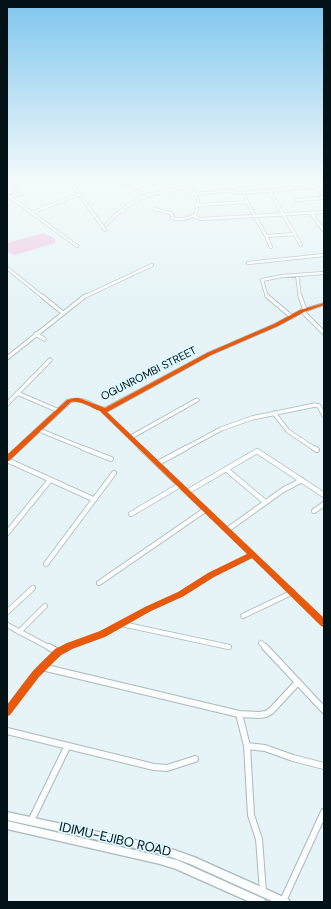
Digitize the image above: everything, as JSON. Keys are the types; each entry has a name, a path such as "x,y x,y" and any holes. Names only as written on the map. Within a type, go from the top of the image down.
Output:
{"main road":[{"name":"IDIMU-EJIBO ROAD","path":"7,816 163,850 191,860 262,897"},
{"name":"IDIMU-EJIBO ROAD","path":"7,825 160,860 262,897 284,902"}],"street":[{"path":"46,223 77,246"},
{"path":"100,223 105,230"},
{"path":"259,223 271,247"},
{"path":"288,223 301,245"},
{"path":"322,226 324,231"},
{"path":"266,236 294,234"},
{"path":"248,263 324,255"},
{"path":"7,358 88,294 152,265"},
{"path":"7,268 63,313"},
{"path":"292,316 267,297 262,280 324,273"},
{"path":"297,275 300,301 304,310 324,333"},
{"name":"OGUNROMBI STREET","path":"7,459 69,401 76,399 102,410 106,410 209,354 276,325 304,310 324,304"},
{"path":"36,334 44,339"},
{"path":"7,352 12,354"},
{"path":"7,404 50,360"},
{"path":"17,393 59,411"},
{"path":"131,437 197,400"},
{"path":"158,463 221,428 252,418 315,405 319,406 324,416"},
{"path":"102,410 324,623"},
{"path":"274,413 288,431 317,450"},
{"path":"39,430 111,459"},
{"path":"187,492 257,451 324,495"},
{"path":"7,459 93,499"},
{"path":"226,469 265,502"},
{"path":"46,564 93,499 114,473"},
{"path":"7,533 50,480"},
{"path":"226,530 283,490 302,480"},
{"path":"131,514 180,484"},
{"path":"314,511 324,504"},
{"path":"99,583 205,510"},
{"path":"7,712 42,667 58,652 122,624 148,609 181,594 211,575 252,555"},
{"path":"7,612 33,588"},
{"path":"242,616 293,592"},
{"path":"19,632 45,606"},
{"path":"122,624 229,647"},
{"path":"7,625 58,652"},
{"path":"261,643 324,710"},
{"path":"42,667 239,714 260,715 271,711 298,682"},
{"path":"239,714 247,746 248,781 252,821 259,839 262,897"},
{"path":"7,731 67,747 154,767 167,768 196,759"},
{"path":"247,746 256,745 324,766"},
{"path":"31,821 67,747"},
{"path":"284,902 324,812"}],"shaded area":[{"path":"44,233 55,239 55,243 15,255 7,252 7,243"}],"cycle path":[{"path":"7,459 69,401 79,400 106,410 209,354 276,325 302,311 324,304"},
{"path":"102,410 324,623"},
{"path":"7,712 36,674 58,652 102,634 148,609 181,594 211,575 252,555"}]}
